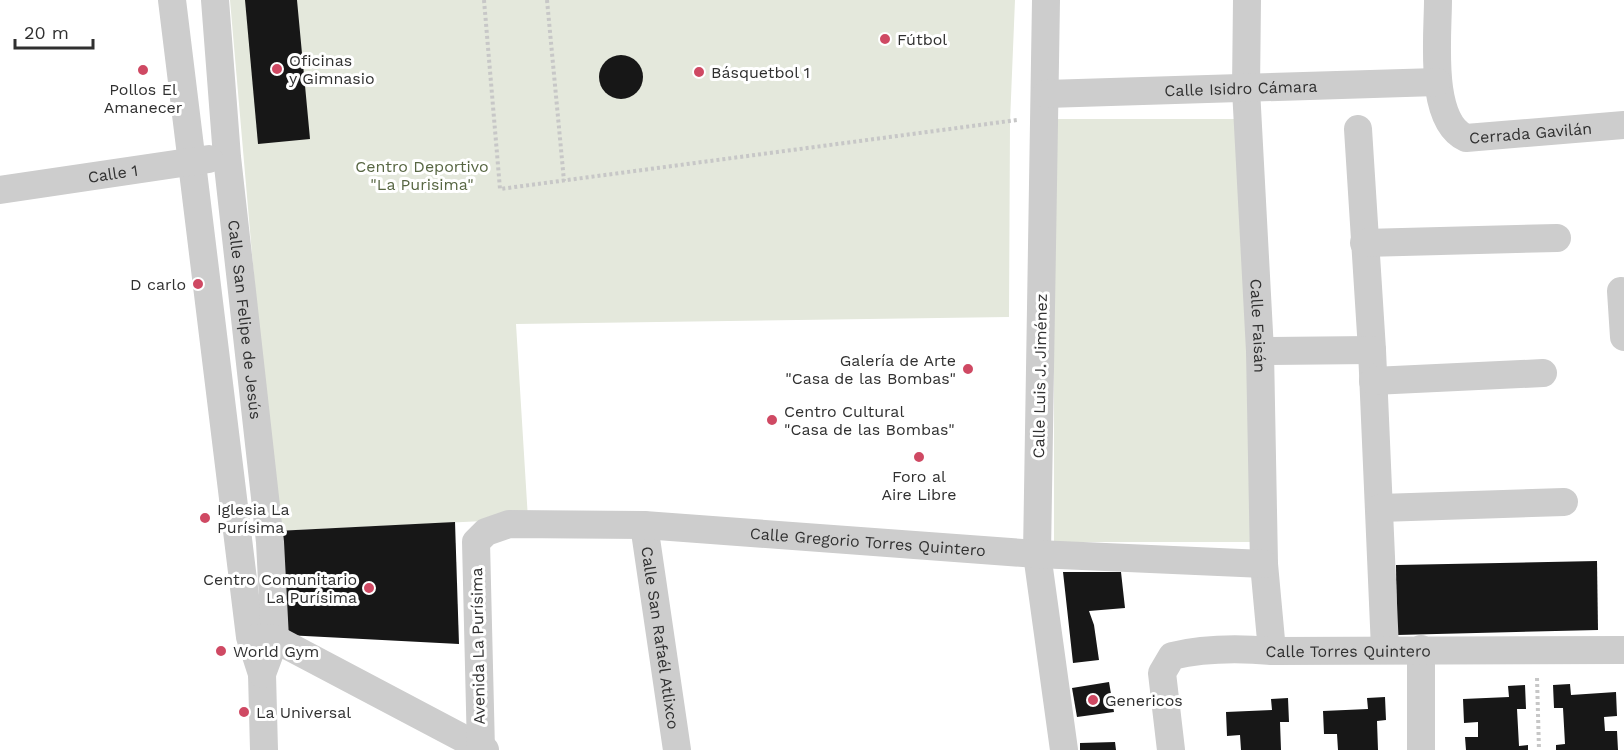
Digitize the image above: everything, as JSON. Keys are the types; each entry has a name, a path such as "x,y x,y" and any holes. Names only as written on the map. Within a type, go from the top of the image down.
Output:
{"street":[{"name":"Calle San Felipe de Jesús","path":"172,0 190,162 263,638"},
{"name":"Calle San Felipe de Jesús","path":"215,0 227,157 270,542 263,638"},
{"name":"Calle Luis J. Jiménez","path":"1046,0 1037,554 1064,750"},
{"name":"Calle Faisán","path":"1247,0 1246,89 1260,351 1264,564 1272,651"},
{"name":"Cerrada Gavilán","path":"1438,0 1437,82 1448,123 1455,134 1466,138 1624,125"},
{"name":"Calle Isidro Cámara","path":"1046,102 1246,89 1437,82"},
{"path":"1358,129 1372,350 1385,649"},
{"name":"Calle 1","path":"0,190 227,157"},
{"path":"1364,243 1557,238"},
{"path":"1621,291 1624,337"},
{"path":"1260,351 1372,350"},
{"path":"1373,381 1543,373"},
{"path":"1380,508 1564,502"},
{"name":"Calle Gregorio Torres Quintero","path":"476,542 486,532 509,524 644,525 1037,554 1264,564"},
{"name":"Calle San Rafaél Atlixco","path":"644,525 677,750"},
{"name":"Avenida La Purísima","path":"476,542 482,749"},
{"path":"264,750 263,638 482,749"},
{"name":"Calle Torres Quintero","path":"1171,750 1162,673 1172,656 1191,651 1245,648 1272,651 1624,650"},
{"path":"1420,649 1421,750"}],"path":[{"path":"484,0 500,189 1010,122 1046,102"},
{"path":"546,0 564,181"},
{"path":"1536,650 1539,750"}],"green space":[{"name":"Centro Deportivo \"La Purisima\"","path":"230,0 1015,0 1010,122 1009,317 516,324 528,519 276,531"},
{"path":"1054,119 1253,119 1252,542 1054,542"}],"building":[{"name":"Oficinas y Gimnasio","path":"245,0 297,0 310,139 258,144"},
{"path":"621,55 630,56 637,61 642,68 642,86 637,93 630,98 621,99 612,98 605,93 600,86 599,77 600,68 605,61 612,56"},
{"name":"Centro Comunitario La Purísima","path":"455,522 459,644 286,635 276,531"},
{"path":"1597,561 1598,630 1397,635 1396,565"},
{"path":"1063,572 1121,572 1125,608 1089,611 1094,625 1099,660 1073,663"},
{"name":"Genericos","path":"1109,682 1114,712 1077,717 1072,688"},
{"path":"1570,684 1571,695 1616,692 1617,716 1604,717 1605,731 1617,731 1618,750 1556,750 1556,745 1565,744 1563,708 1554,708 1553,685"},
{"path":"1525,685 1526,709 1517,709 1519,746 1528,745 1528,750 1466,750 1465,737 1478,737 1478,722 1464,723 1463,699 1509,697 1508,686"},
{"path":"1385,697 1386,720 1377,721 1378,750 1338,750 1337,734 1324,734 1323,711 1368,709 1367,698"},
{"path":"1288,698 1289,722 1280,722 1281,750 1241,750 1240,735 1227,736 1226,712 1272,710 1271,699"},
{"path":"1115,742 1116,750 1080,750 1080,743"}],"place":[{"name":"Fútbol","path":"885,39"},
{"name":"Oficinas y Gimnasio","path":"277,69"},
{"name":"Pollos El Amanecer","path":"143,70"},
{"name":"Básquetbol 1","path":"699,72"},
{"name":"D carlo","path":"198,284"},
{"name":"Galería de Arte \"Casa de las Bombas\"","path":"968,369"},
{"name":"Centro Cultural \"Casa de las Bombas\"","path":"772,420"},
{"name":"Foro al Aire Libre","path":"919,457"},
{"name":"Iglesia La Purísima","path":"205,518"},
{"name":"Centro Comunitario La Purísima","path":"369,588"},
{"name":"World Gym","path":"221,651"},
{"name":"Genericos","path":"1093,700"},
{"name":"La Universal","path":"244,712"}]}
